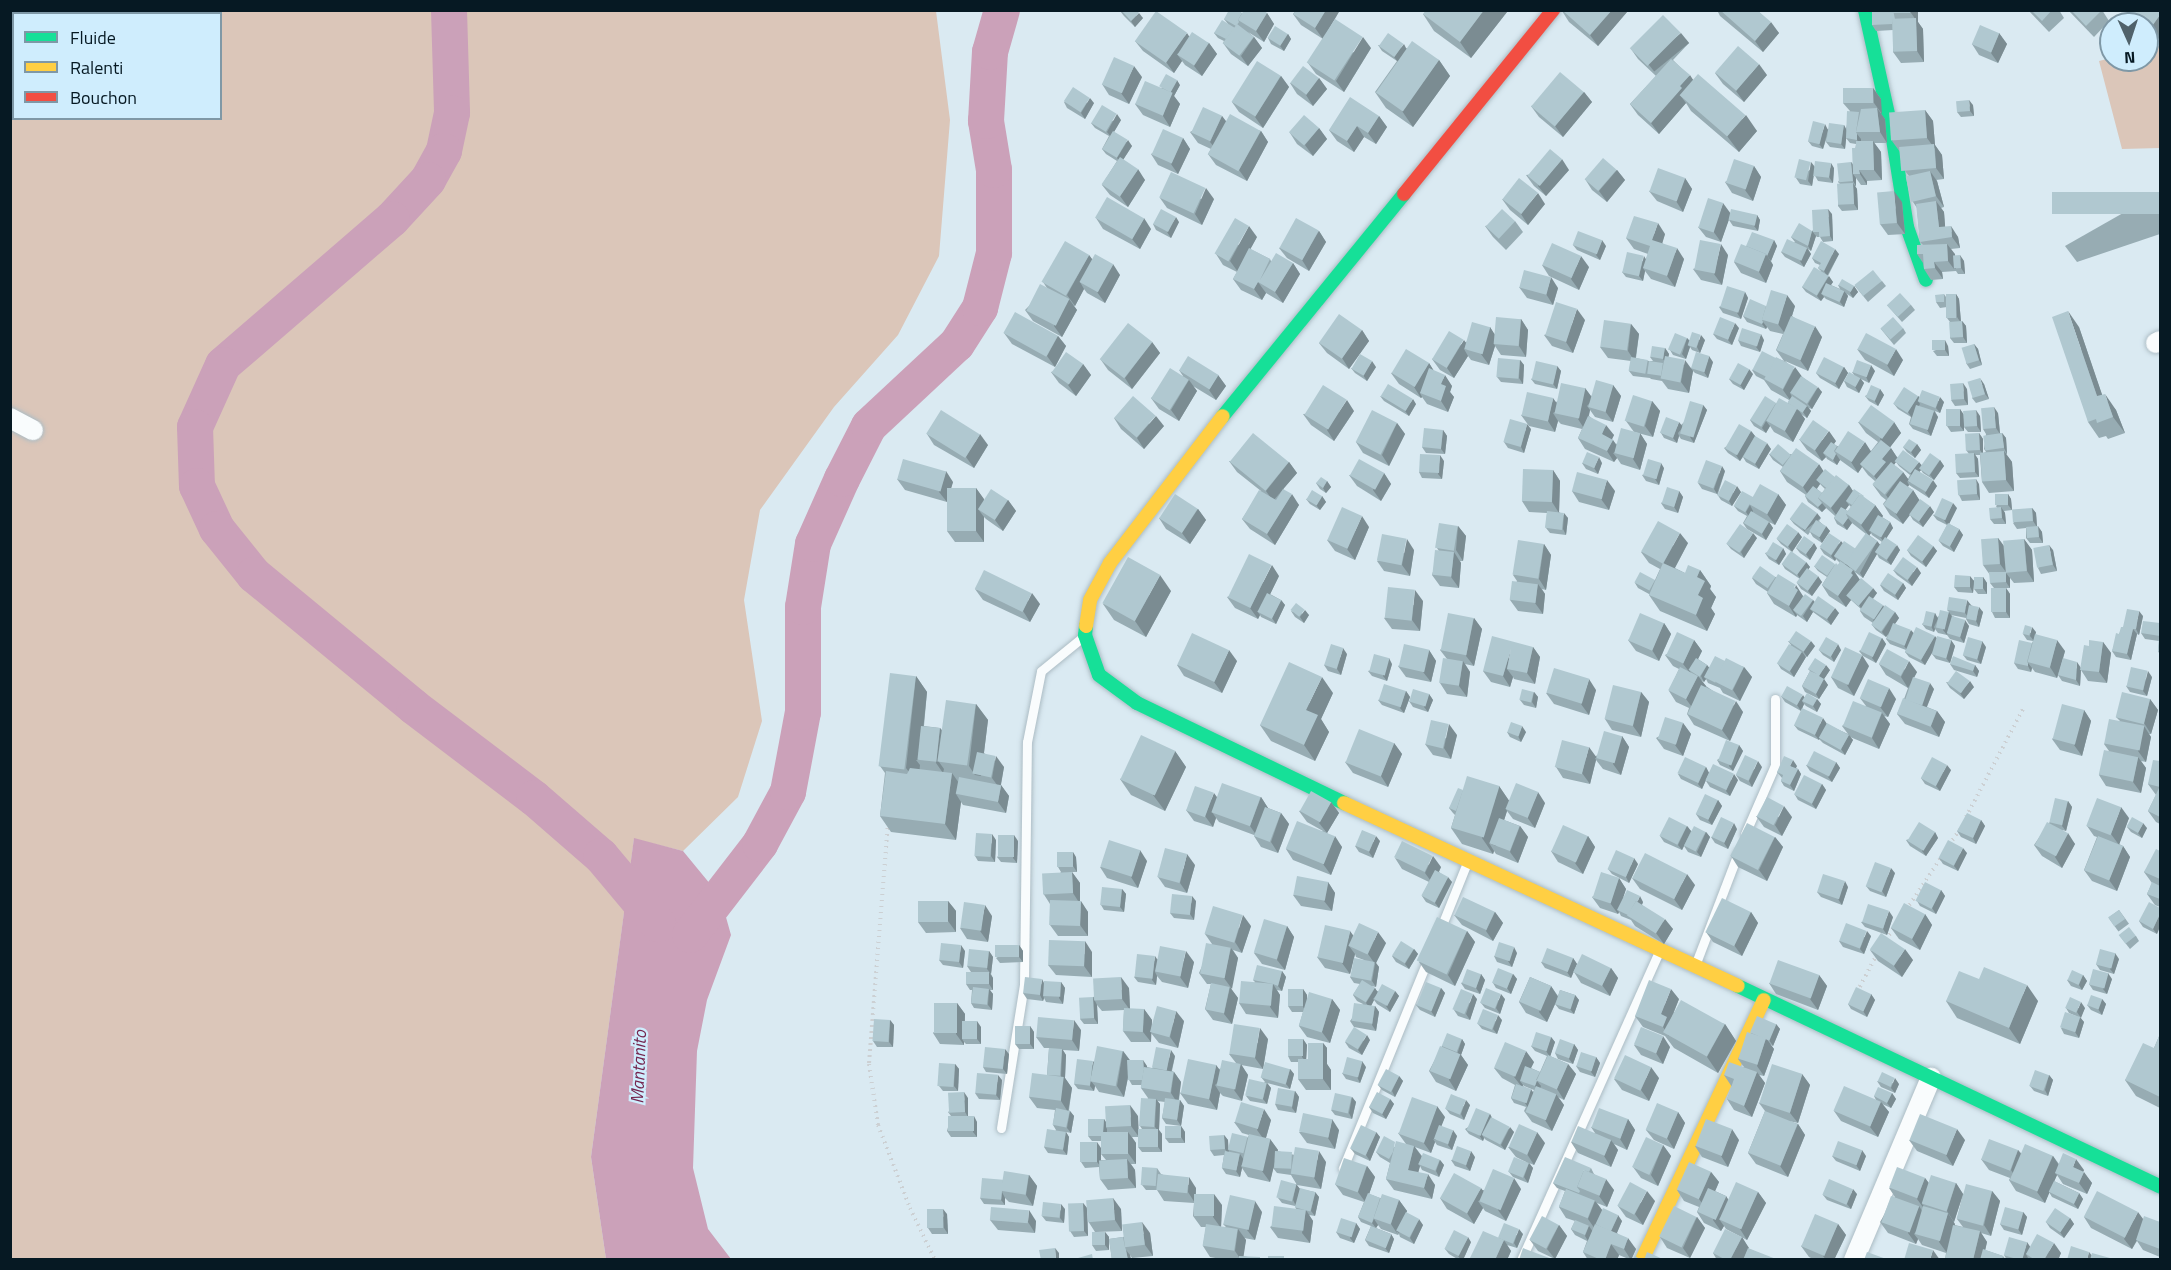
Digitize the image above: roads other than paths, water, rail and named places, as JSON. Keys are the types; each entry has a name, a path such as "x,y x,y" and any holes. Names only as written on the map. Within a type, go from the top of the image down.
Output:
{"street":[{"path":"1553,10 1227,409 1110,563 1090,600 1085,635 1099,675 1137,703 1467,862 1695,966 2160,1186"},
{"path":"1865,10 1891,127 1907,227 1926,280"},
{"path":"10,418 33,430"},
{"path":"1642,1260 1764,1000"},
{"path":"1854,1260 1931,1078"}],"lane":[{"path":"1001,1128 1023,984 1028,742 1041,671 1085,635"},
{"path":"1695,966 1775,765 1775,699"},
{"path":"1436,939 1467,862"},
{"path":"1343,1168 1431,950"},
{"path":"1521,1260 1660,950"}],"water":[{"name":"Mantanito","path":"634,838 683,851 720,896 731,935 707,1000 697,1051 693,1168 708,1229 731,1259 606,1259 591,1157"}],"waterway":[{"path":"449,10 452,113 444,151 428,180 392,219 223,365 195,427 197,486 217,529 254,575 414,707 534,798 601,856 658,924"},
{"path":"690,935 760,844 788,792 803,712 803,607 813,544 842,479 869,426 957,344 980,308 994,253 994,170 986,121 990,52 1002,10"}]}
